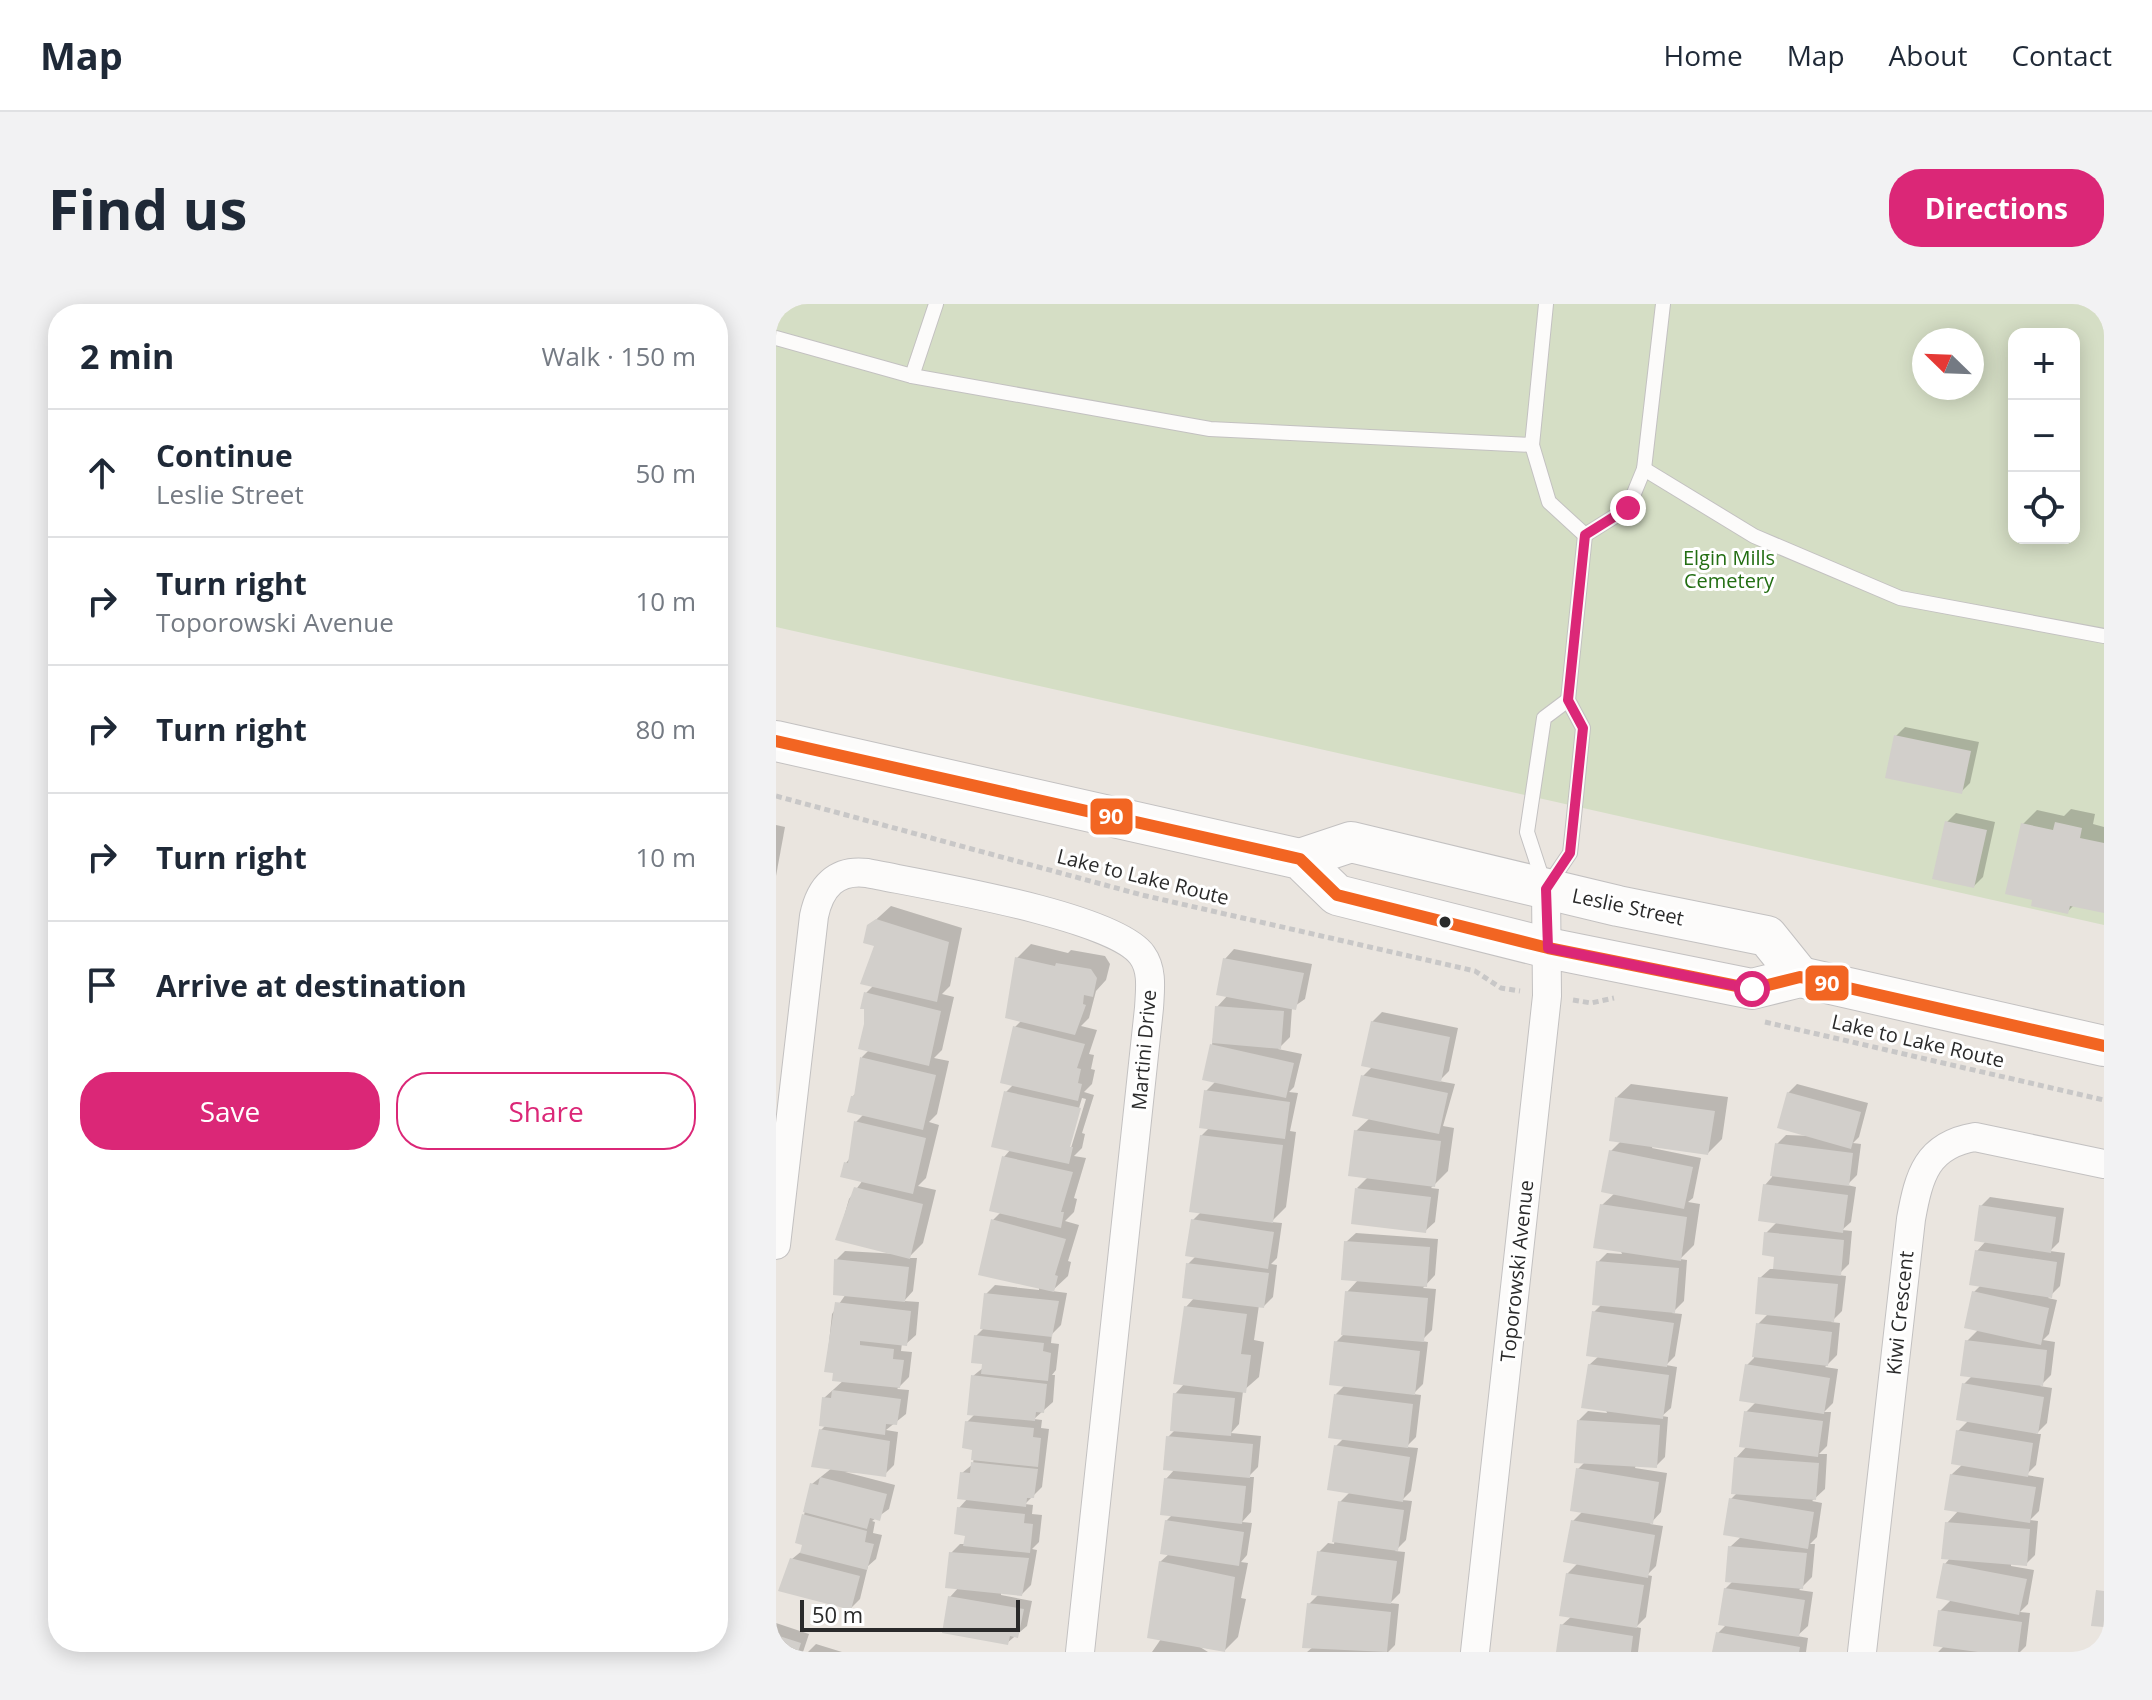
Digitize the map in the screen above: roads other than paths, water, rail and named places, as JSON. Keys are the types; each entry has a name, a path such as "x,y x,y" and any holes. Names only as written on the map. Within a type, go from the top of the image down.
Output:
{"main road":[{"path":"776,741 1300,859 1337,895 1548,948 1752,989 1800,977 2104,1046"},
{"name":"Leslie Street","path":"1300,859 1351,842 1546,889 1767,936 1800,977"}],"street":[{"name":"Martini Drive","path":"776,1245 814,916 824,889 837,876 867,873 1040,909 1124,939 1144,956 1150,980 1149,1008 1080,1652"},
{"name":"Toporowski Avenue","path":"1475,1652 1547,996 1546,889"},
{"name":"Kiwi Crescent","path":"1862,1652 1911,1219 1925,1170 1938,1149 1955,1140 1975,1137 2104,1164"}],"lane":[{"path":"912,376 936,304"},
{"path":"1546,304 1532,445 1549,502 1585,535"},
{"path":"1585,535 1628,508 1644,469 1663,304"},
{"path":"776,338 912,376 1210,429 1532,445"},
{"path":"1644,469 1754,536 1900,598 2104,636"},
{"path":"1546,889 1570,853 1573,826 1583,728 1568,700 1585,535"},
{"path":"1546,889 1527,832 1544,718 1568,700"}],"park label":[{"name":"Elgin Mills Cemetery","path":"1729,570"}]}
